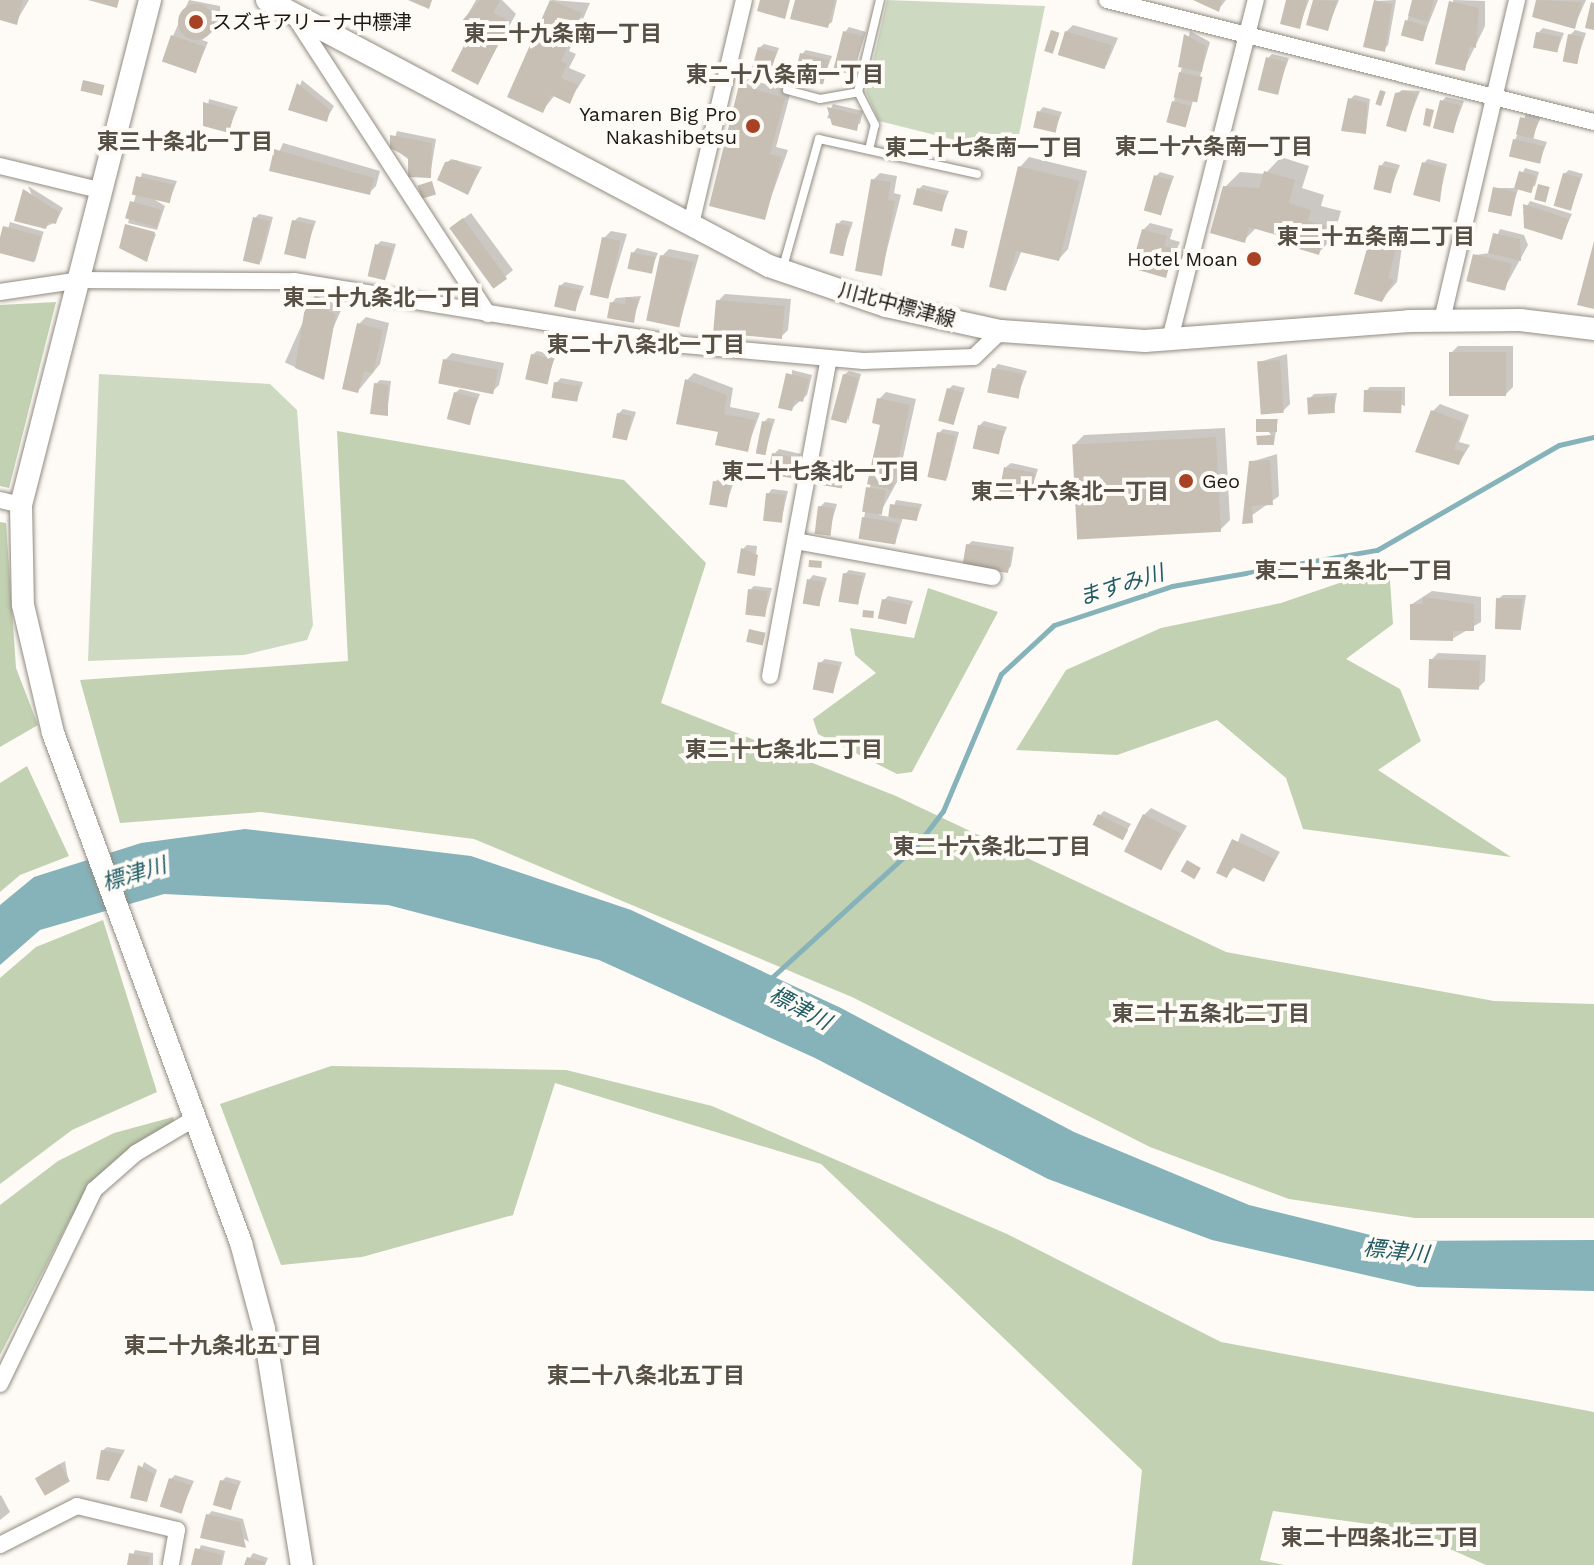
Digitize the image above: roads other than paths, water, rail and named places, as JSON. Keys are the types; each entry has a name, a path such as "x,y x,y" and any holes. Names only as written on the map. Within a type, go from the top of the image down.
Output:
{"street":[{"path":"150,0 81,280 11,503 28,641 53,733 197,1117 264,1329 302,1565"},
{"name":"川北中標津線","path":"267,0 782,270 886,306 1001,331 1170,339 1442,320 1594,329"},
{"path":"691,224 744,0"},
{"path":"1107,0 1594,122"},
{"path":"1170,339 1256,0"},
{"path":"1442,320 1517,0"},
{"path":"292,13 488,314"},
{"path":"0,166 103,191"},
{"path":"0,292 81,280 294,281 488,314 829,359 974,357 1001,331"},
{"path":"770,676 829,359"},
{"path":"796,541 993,577"},
{"path":"0,1384 94,1190 136,1153 197,1117"},
{"path":"0,1545 77,1506 177,1530 171,1565"}],"lane":[{"path":"869,150 875,125 858,92 880,0"},
{"path":"787,90 820,99 858,92"},
{"path":"782,270 819,139 977,174"}],"water":[{"name":"標津川","path":"245,829 471,856 631,910 841,1008 1074,1132 1249,1205 1395,1241 1594,1240 1594,1291 1418,1287 1212,1240 1048,1179 815,1058 599,960 388,905 164,894 40,930 0,965 0,905 34,877 141,843"}],"waterway":[{"name":"ますみ川","path":"769,980 917,845 943,811 1001,674 1054,625 1172,586 1377,550 1559,445 1594,437"}],"place":[{"name":"スズキアリーナ中標津","path":"196,22"},
{"name":"Yamaren Big Pro Nakashibetsu","path":"753,126"},
{"name":"Hotel Moan","path":"1254,259"},
{"name":"Geo","path":"1186,481"}],"district":[{"name":"東二十九条南一丁目","path":"563,34"},
{"name":"東二十八条南一丁目","path":"785,75"},
{"name":"東三十条北一丁目","path":"185,142"},
{"name":"東二十六条南一丁目","path":"1214,147"},
{"name":"東二十七条南一丁目","path":"984,148"},
{"name":"東二十五条南二丁目","path":"1376,237"},
{"name":"東二十九条北一丁目","path":"382,298"},
{"name":"東二十八条北一丁目","path":"646,345"},
{"name":"東二十七条北一丁目","path":"821,472"},
{"name":"東二十六条北一丁目","path":"1070,492"},
{"name":"東二十五条北一丁目","path":"1354,571"},
{"name":"東二十七条北二丁目","path":"784,750"},
{"name":"東二十六条北二丁目","path":"992,847"},
{"name":"東二十五条北二丁目","path":"1211,1014"},
{"name":"東二十九条北五丁目","path":"223,1346"},
{"name":"東二十八条北五丁目","path":"646,1376"},
{"name":"東二十四条北三丁目","path":"1380,1538"}]}
